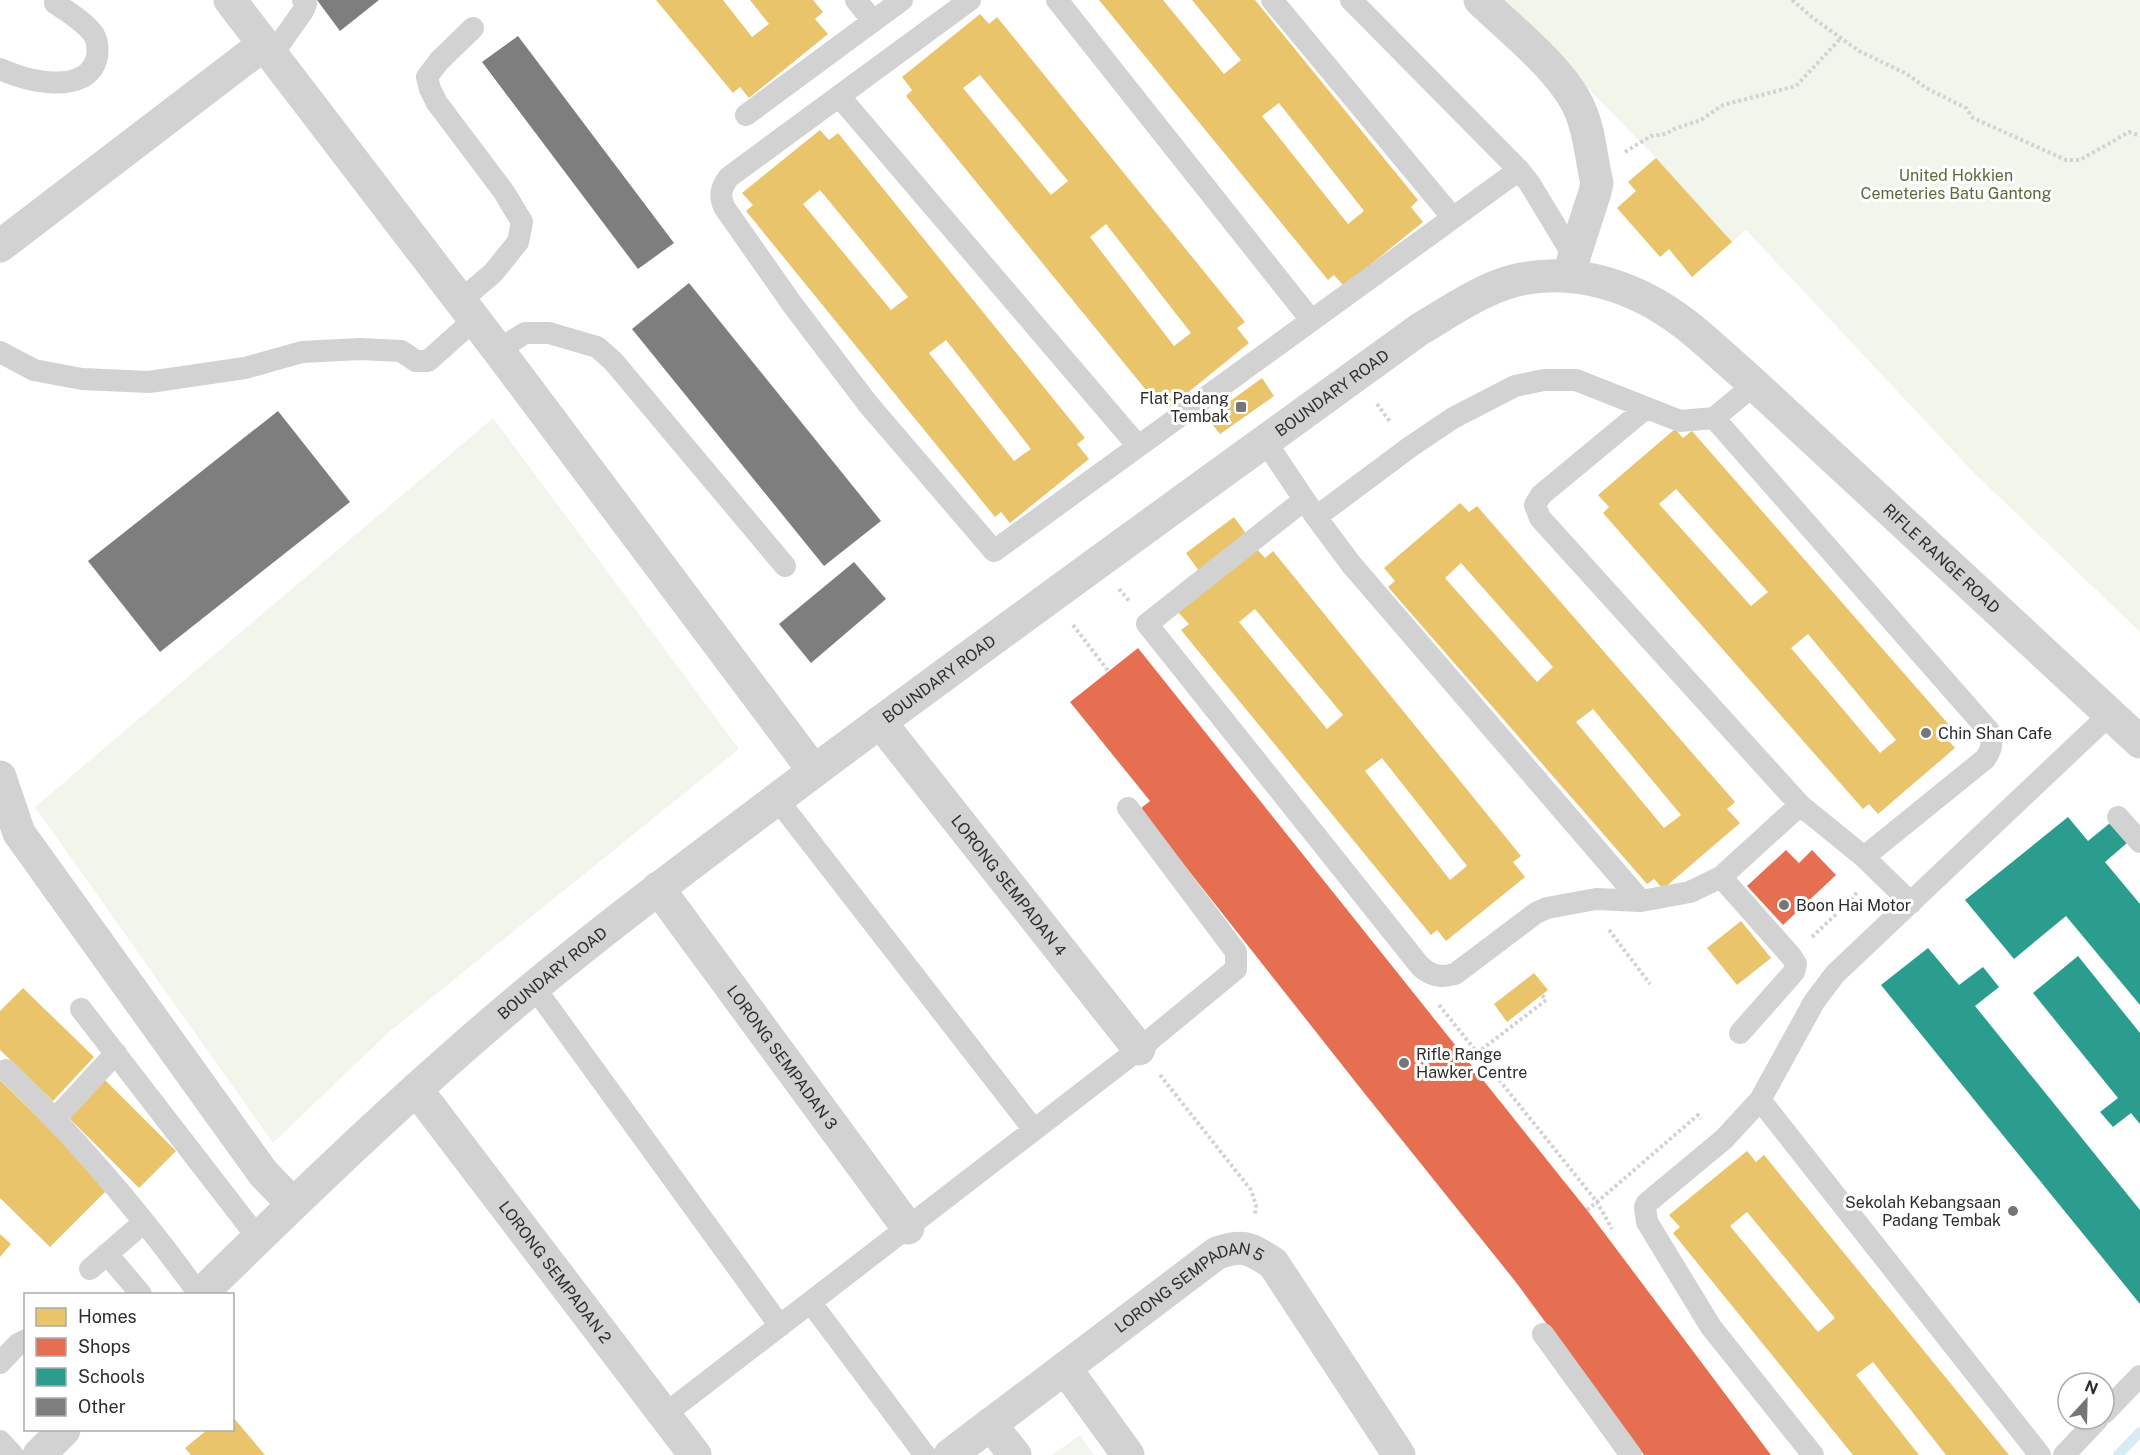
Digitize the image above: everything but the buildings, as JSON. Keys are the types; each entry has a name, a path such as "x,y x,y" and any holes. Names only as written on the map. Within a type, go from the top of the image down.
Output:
{"street":[{"path":"230,0 498,350 814,771"},
{"path":"1480,0 1557,74 1573,94 1582,112 1597,183 1572,266"},
{"path":"0,246 267,50"},
{"name":"BOUNDARY ROAD","path":"201,1293 416,1089 534,987 658,888 1051,596 1420,329 1482,293 1512,281 1572,266 1601,281 1630,292 1685,324 1749,380"},
{"name":"RIFLE RANGE ROAD","path":"1749,380 2140,742"},
{"name":"LORONG SEMPADAN 4","path":"880,722 1139,1049"},
{"path":"0,777 19,833 263,1173 293,1204"},
{"name":"LORONG SEMPADAN 3","path":"658,888 908,1227"},
{"name":"LORONG SEMPADAN 2","path":"416,1089 695,1455"},
{"name":"LORONG SEMPADAN 5","path":"950,1455 1217,1253 1233,1248 1250,1248 1273,1263 1399,1455"},
{"path":"1065,1368 1128,1455"},
{"path":"990,1424 1015,1455"},
{"path":"39,1455 63,1431"}],"lane":[{"path":"267,50 303,11 306,4 303,0"},
{"path":"856,0 873,21"},
{"path":"746,115 902,0"},
{"path":"970,0 729,177 720,195 724,207 765,265 876,412 994,551 1519,170"},
{"path":"1057,0 1311,320"},
{"path":"1272,0 1453,218"},
{"path":"1351,0 1519,170 1530,184 1572,266"},
{"path":"0,69 25,79 56,83 71,82 87,75 95,63 98,50 96,38 89,28 55,3"},
{"path":"0,352 34,370 82,379 149,382 245,368 302,352 360,349 400,351 416,361 428,361 518,242 522,222 504,192 437,103 430,89 427,77 439,61 473,28"},
{"path":"839,96 1138,446"},
{"path":"498,350 525,333 549,333 597,347 613,361 785,566"},
{"path":"1749,380 1714,418 1680,421 1576,380 1544,380 1515,386 1453,418 1310,509 1147,624 1420,966 1427,973 1435,976 1445,977 1455,974 1536,913 1547,908 1596,899 1641,901 1690,892 1721,877 1800,805"},
{"path":"1646,408 1540,495 1535,505 1536,511 1800,805 1864,857 1911,903"},
{"path":"1714,418 1989,731 1993,741 1991,751 1985,759 1864,857"},
{"path":"1265,441 1310,509 1351,564 1641,901"},
{"path":"1814,1455 1711,1327 1647,1222 1644,1212 1647,1203 1724,1139 1760,1101 1824,987 2109,714"},
{"path":"777,799 1034,1130"},
{"path":"664,1415 1139,1049 1236,969 1236,952 1128,808"},
{"path":"2118,817 2140,842"},
{"path":"1721,877 1796,964 1794,972 1740,1033"},
{"path":"534,987 780,1326"},
{"path":"81,1009 258,1238"},
{"path":"56,1118 116,1053"},
{"path":"6,1070 56,1118 199,1293"},
{"path":"1760,1101 2040,1455"},
{"path":"90,1269 143,1223"},
{"path":"107,1254 140,1293"},
{"path":"811,1303 925,1455"},
{"path":"1543,1334 1631,1455"},
{"path":"0,1363 18,1344 24,1341"},
{"path":"2116,1401 2140,1376"},
{"path":"2064,1455 2087,1431"},
{"path":"0,1441 14,1455"}],"path":[{"path":"1792,0 1859,51 1907,74 1926,88 1966,108 1973,118 2066,160 2080,160 2129,132 2140,136"},
{"path":"1594,172 1651,136 1666,134 1701,120 1723,105 1796,86 1841,38"},
{"path":"1377,405 1387,418"},
{"path":"1118,588 1127,598"},
{"path":"1051,596 1109,672"},
{"path":"1806,943 1852,899 1858,888"},
{"path":"1610,934 1650,984"},
{"path":"1477,1053 1546,1000 1542,995"},
{"path":"1440,1007 1597,1202 1612,1230"},
{"path":"1139,1049 1251,1190 1256,1205 1250,1248"},
{"path":"1587,1210 1698,1114"}],"green space":[{"name":"United Hokkien Cemeteries Batu Gantong","path":"1502,0 2140,0 2140,632 1972,471 1746,230 1732,242 1656,158"},
{"path":"493,418 739,749 389,1032 273,1143 35,807"},
{"path":"1080,1435 1094,1455 1052,1455"}],"waterway":[{"path":"2118,1455 2140,1432"}],"place":[{"name":"Flat Padang Tembak","path":"1241,407"},
{"name":"Chin Shan Cafe","path":"1926,733"},
{"name":"Boon Hai Motor","path":"1784,905"},
{"name":"Rifle Range Hawker Centre","path":"1404,1063"},
{"name":"Sekolah Kebangsaan Padang Tembak","path":"2013,1211"}]}
